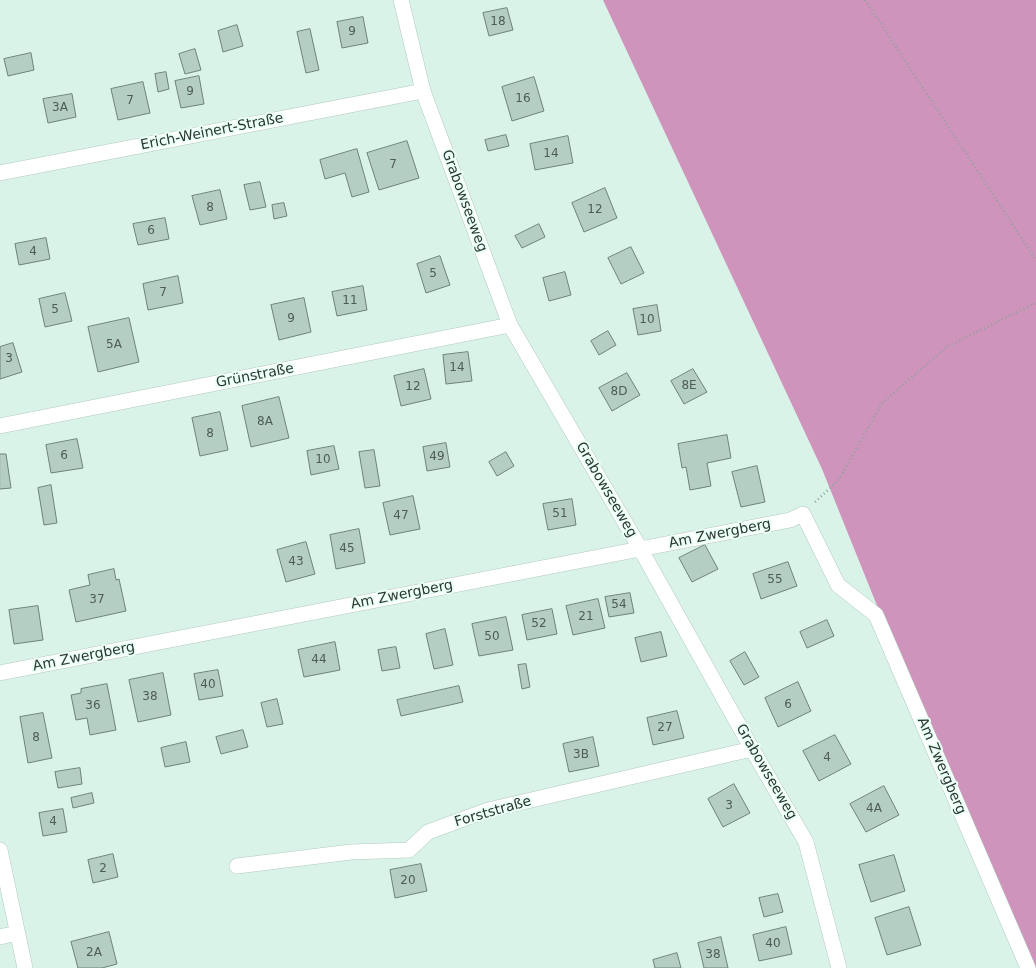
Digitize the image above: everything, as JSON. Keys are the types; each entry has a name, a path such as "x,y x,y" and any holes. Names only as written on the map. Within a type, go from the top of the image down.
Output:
{"street":[{"name":"Grabowseeweg","path":"401,0 423,91 510,325 641,550 752,749 806,842 839,968"},
{"name":"Erich-Weinert-Straße","path":"0,173 423,91"},
{"name":"Grünstraße","path":"0,426 510,325"},
{"name":"Am Zwergberg","path":"0,673 641,550 790,520 803,514 838,585 876,614 1028,968"},
{"name":"Forststraße","path":"238,866 351,852 409,850 428,832 488,810 752,749"},
{"path":"0,850 17,933 26,968"},
{"path":"0,937 17,933"}],"path":[{"path":"865,0 1036,260"},
{"path":"803,514 838,481 882,403 948,346 1036,303"}],"shaded area":[{"path":"603,0 1036,0 1036,968 1023,968 822,469"}],"building":[{"path":"507,8 513,30 489,36 483,13"},
{"path":"363,17 368,43 342,48 337,22"},
{"path":"237,25 243,46 223,52 218,31"},
{"path":"310,29 319,70 306,73 297,32"},
{"path":"195,49 201,70 185,74 179,54"},
{"path":"31,53 34,70 8,76 4,59"},
{"path":"166,72 169,89 158,92 155,74"},
{"path":"199,76 204,104 181,108 175,81"},
{"path":"534,77 544,111 512,121 502,87"},
{"path":"143,82 150,113 118,120 111,89"},
{"path":"72,94 76,117 48,123 43,99"},
{"path":"506,135 509,146 488,151 485,140"},
{"path":"568,136 573,163 535,170 530,144"},
{"path":"407,141 419,178 379,190 367,153"},
{"path":"357,149 369,192 352,197 345,173 325,179 320,160"},
{"path":"260,182 266,207 250,210 244,185"},
{"path":"605,188 617,218 584,232 572,203"},
{"path":"220,190 227,219 200,225 192,196"},
{"path":"284,203 287,216 274,219 272,205"},
{"path":"165,218 169,239 138,245 133,224"},
{"path":"539,224 545,237 522,248 515,236"},
{"path":"46,238 50,259 19,265 15,244"},
{"path":"631,247 644,273 621,284 608,258"},
{"path":"440,256 450,285 426,293 417,264"},
{"path":"565,272 571,295 549,301 543,278"},
{"path":"178,276 183,303 148,310 143,284"},
{"path":"363,286 367,310 337,316 332,292"},
{"path":"65,293 72,321 45,327 39,299"},
{"path":"304,298 311,332 279,340 271,305"},
{"path":"657,305 661,331 638,335 633,309"},
{"path":"129,318 139,362 98,372 88,327"},
{"path":"608,331 616,345 599,355 591,341"},
{"path":"13,343 22,372 0,379 0,347"},
{"path":"468,352 472,381 446,384 443,355"},
{"path":"424,369 431,399 401,406 394,376"},
{"path":"693,369 707,392 684,404 671,381"},
{"path":"627,373 640,395 612,411 599,388"},
{"path":"279,397 289,438 251,447 242,406"},
{"path":"220,412 228,450 200,456 192,418"},
{"path":"727,435 731,458 707,463 711,486 690,490 686,467 682,468 678,444"},
{"path":"77,439 83,468 51,473 46,445"},
{"path":"446,443 450,467 427,471 423,447"},
{"path":"334,446 339,469 311,475 307,451"},
{"path":"374,450 380,486 365,488 359,452"},
{"path":"506,452 514,466 497,476 489,462"},
{"path":"0,454 6,454 11,488 0,489"},
{"path":"757,466 765,502 741,507 732,472"},
{"path":"51,485 57,523 44,525 38,488"},
{"path":"413,496 420,529 390,535 383,503"},
{"path":"572,499 576,525 548,530 543,504"},
{"path":"359,529 365,563 336,569 330,535"},
{"path":"306,542 315,574 286,582 277,550"},
{"path":"705,545 718,569 692,582 679,558"},
{"path":"788,562 797,586 761,599 753,574"},
{"path":"114,569 116,580 119,579 126,611 76,622 69,590 90,585 88,575"},
{"path":"630,593 634,613 609,617 605,597"},
{"path":"598,599 605,628 573,635 566,606"},
{"path":"38,606 43,640 14,644 9,610"},
{"path":"552,609 557,634 527,640 522,615"},
{"path":"506,617 513,650 479,656 472,624"},
{"path":"827,620 834,636 807,648 800,632"},
{"path":"445,629 453,665 434,669 426,634"},
{"path":"661,632 667,656 641,662 635,638"},
{"path":"335,642 340,670 304,677 298,650"},
{"path":"396,647 400,668 382,671 378,650"},
{"path":"745,652 759,677 744,685 730,661"},
{"path":"526,664 530,687 522,689 518,665"},
{"path":"218,670 223,696 199,700 194,674"},
{"path":"163,673 171,715 138,722 129,680"},
{"path":"798,682 811,711 778,727 765,698"},
{"path":"107,684 116,730 90,735 87,718 76,720 71,695 81,693 81,689"},
{"path":"459,686 463,702 401,716 397,700"},
{"path":"277,699 283,724 267,727 261,703"},
{"path":"677,711 684,738 653,745 647,718"},
{"path":"43,713 52,758 28,763 20,717"},
{"path":"243,730 248,747 221,754 216,737"},
{"path":"835,735 851,764 819,781 803,751"},
{"path":"593,737 599,766 569,772 563,744"},
{"path":"186,742 190,762 165,767 161,748"},
{"path":"80,768 82,784 58,788 55,772"},
{"path":"734,784 750,813 723,827 708,799"},
{"path":"884,786 899,815 866,832 850,804"},
{"path":"92,793 94,803 73,808 71,798"},
{"path":"63,809 67,832 43,836 39,813"},
{"path":"113,854 118,877 93,883 88,860"},
{"path":"894,855 905,891 871,902 859,865"},
{"path":"421,864 427,891 395,898 390,870"},
{"path":"778,894 783,912 764,917 759,898"},
{"path":"909,907 921,945 887,955 875,918"},
{"path":"786,927 792,954 759,961 753,935"},
{"path":"109,932 117,964 102,968 78,968 71,942"},
{"path":"721,937 728,968 704,968 698,943"},
{"path":"677,953 681,968 655,968 653,960"}]}
